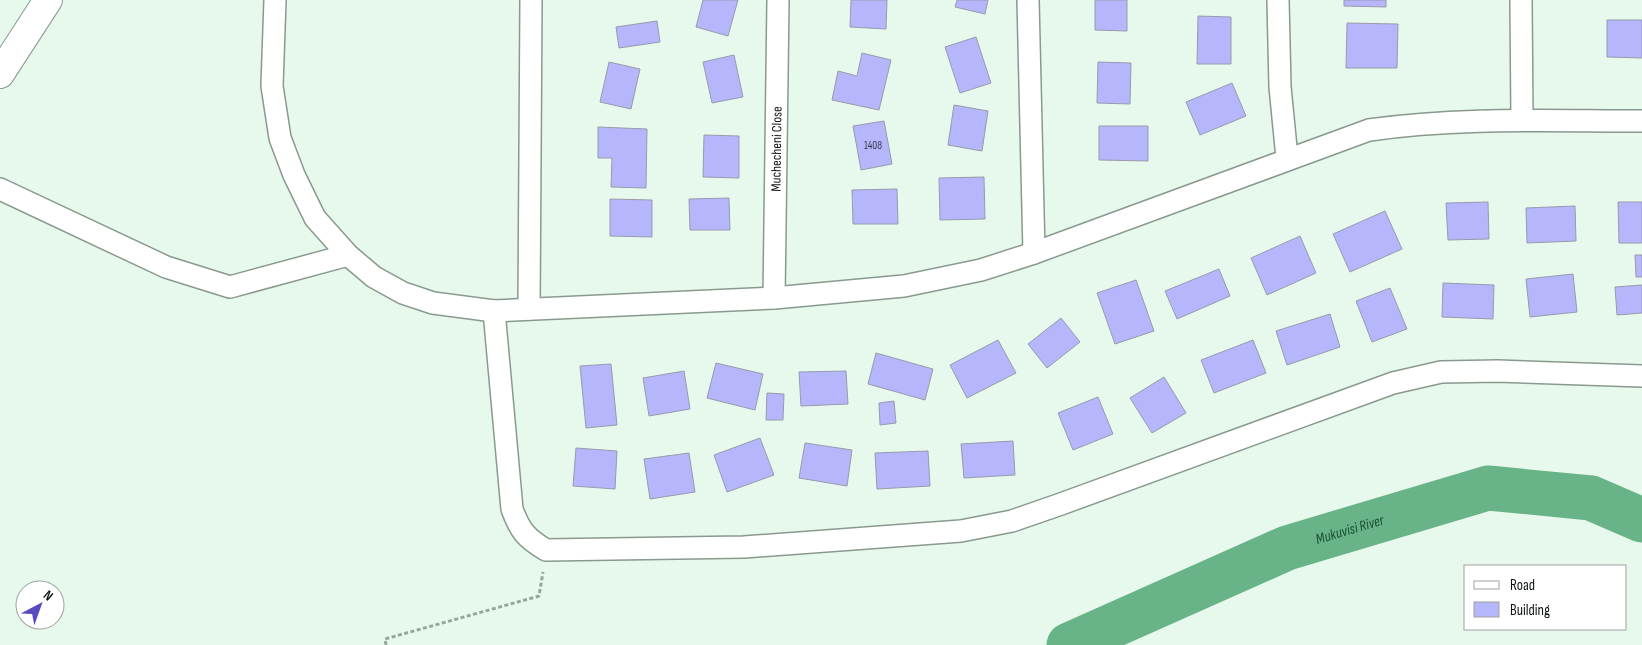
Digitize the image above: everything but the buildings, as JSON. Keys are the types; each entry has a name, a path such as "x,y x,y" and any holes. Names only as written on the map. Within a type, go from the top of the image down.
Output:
{"street":[{"path":"0,74 48,0"},
{"path":"276,0 272,86 280,138 294,176 315,218 348,255 374,277 403,293 433,303 494,311 774,298 904,286 982,270 1034,253 1287,158 1369,130 1414,124 1522,120 1642,122"},
{"path":"529,309 531,0"},
{"name":"Muchecheni Close","path":"774,298 778,0"},
{"path":"1028,0 1034,253"},
{"path":"1278,0 1280,87 1287,158"},
{"path":"1522,0 1522,120"},
{"path":"0,189 166,267 230,287 348,255"},
{"path":"494,311 512,509 518,526 529,539 546,550 744,547 961,531 1012,521 1393,383 1441,372 1498,371 1642,376"}],"path":[{"path":"386,645 385,639 539,596 546,550"}],"waterway":[{"name":"Mukuvisi River","path":"1069,645 1287,548 1488,488 1591,498 1642,520"}]}
